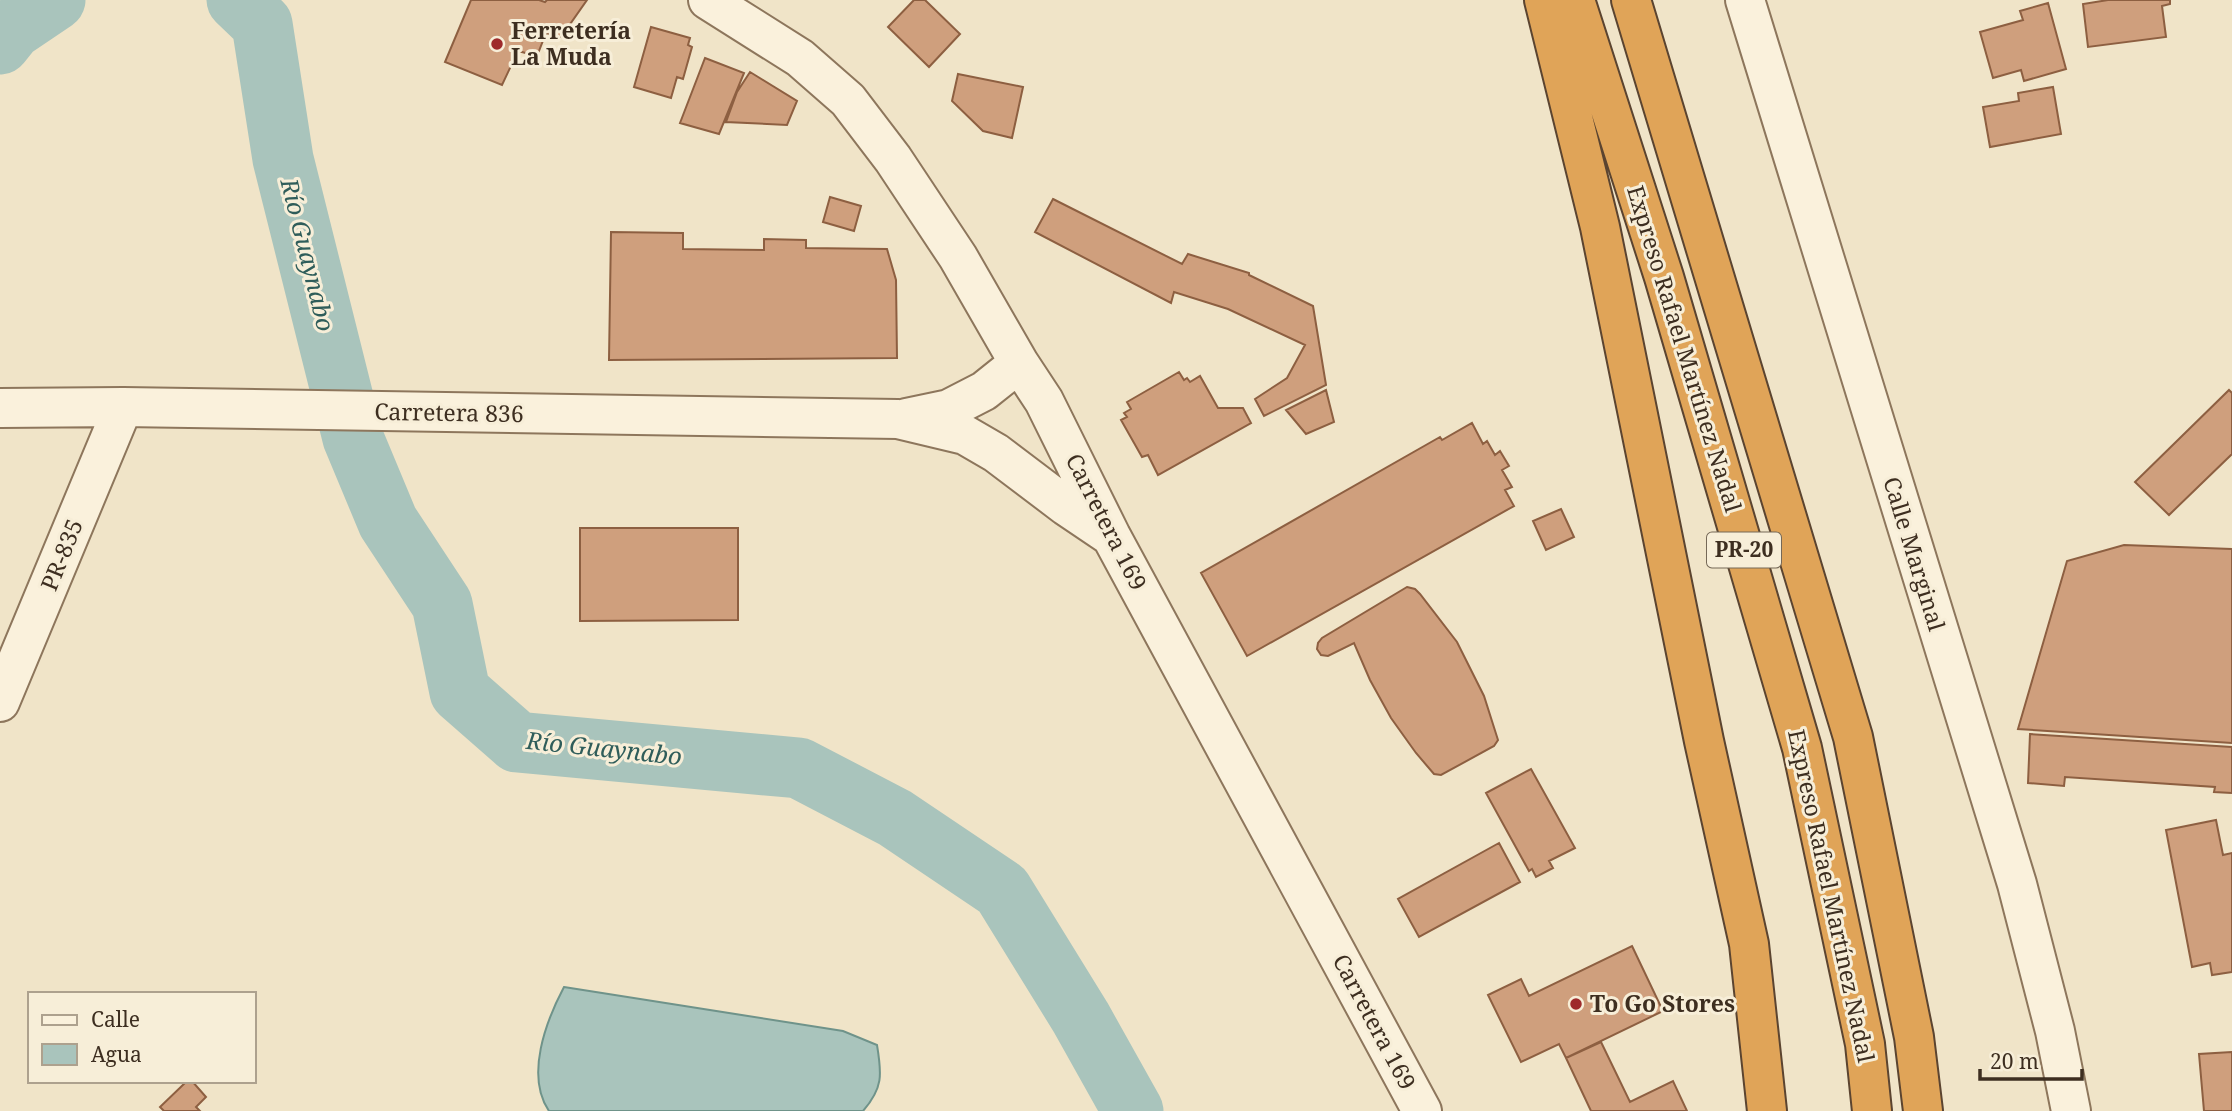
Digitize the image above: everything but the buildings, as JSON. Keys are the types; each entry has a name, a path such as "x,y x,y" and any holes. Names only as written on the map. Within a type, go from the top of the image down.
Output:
{"highway":[{"path":"1544,0 1600,227 1704,741 1749,944 1767,1111"},
{"name":"Expreso Rafael Martínez Nadal","path":"1575,0 1664,276 1802,748 1865,1044 1872,1111"},
{"name":"PR-20","path":"1631,0 1853,737 1914,1037 1923,1111"}],"street":[{"name":"Carretera 169","path":"708,0 800,58 848,100 893,159 958,257 1044,401 1111,536 1422,1111"},
{"name":"Calle Marginal","path":"1745,0 2017,884 2055,1031 2071,1111"},
{"name":"Carretera 836","path":"0,408 122,407 898,419 949,409 984,391 1019,363"},
{"name":"PR-835","path":"0,702 122,407"},
{"name":"Carretera 836","path":"898,419 965,435 996,453 1111,536"}],"water":[{"path":"564,987 843,1031 877,1045 880,1065 878,1088 863,1111 549,1111 542,1097 538,1065 545,1032"}],"waterway":[{"name":"Río Guaynabo","path":"0,44 12,29 55,0"},
{"name":"Río Guaynabo","path":"237,0 262,24 283,159 353,438 388,522 442,604 460,692 517,742 799,768 895,818 1002,890 1081,1018 1133,1111"}],"place":[{"name":"Ferretería La Muda","path":"497,44"},
{"name":"To Go Stores","path":"1576,1004"}]}
